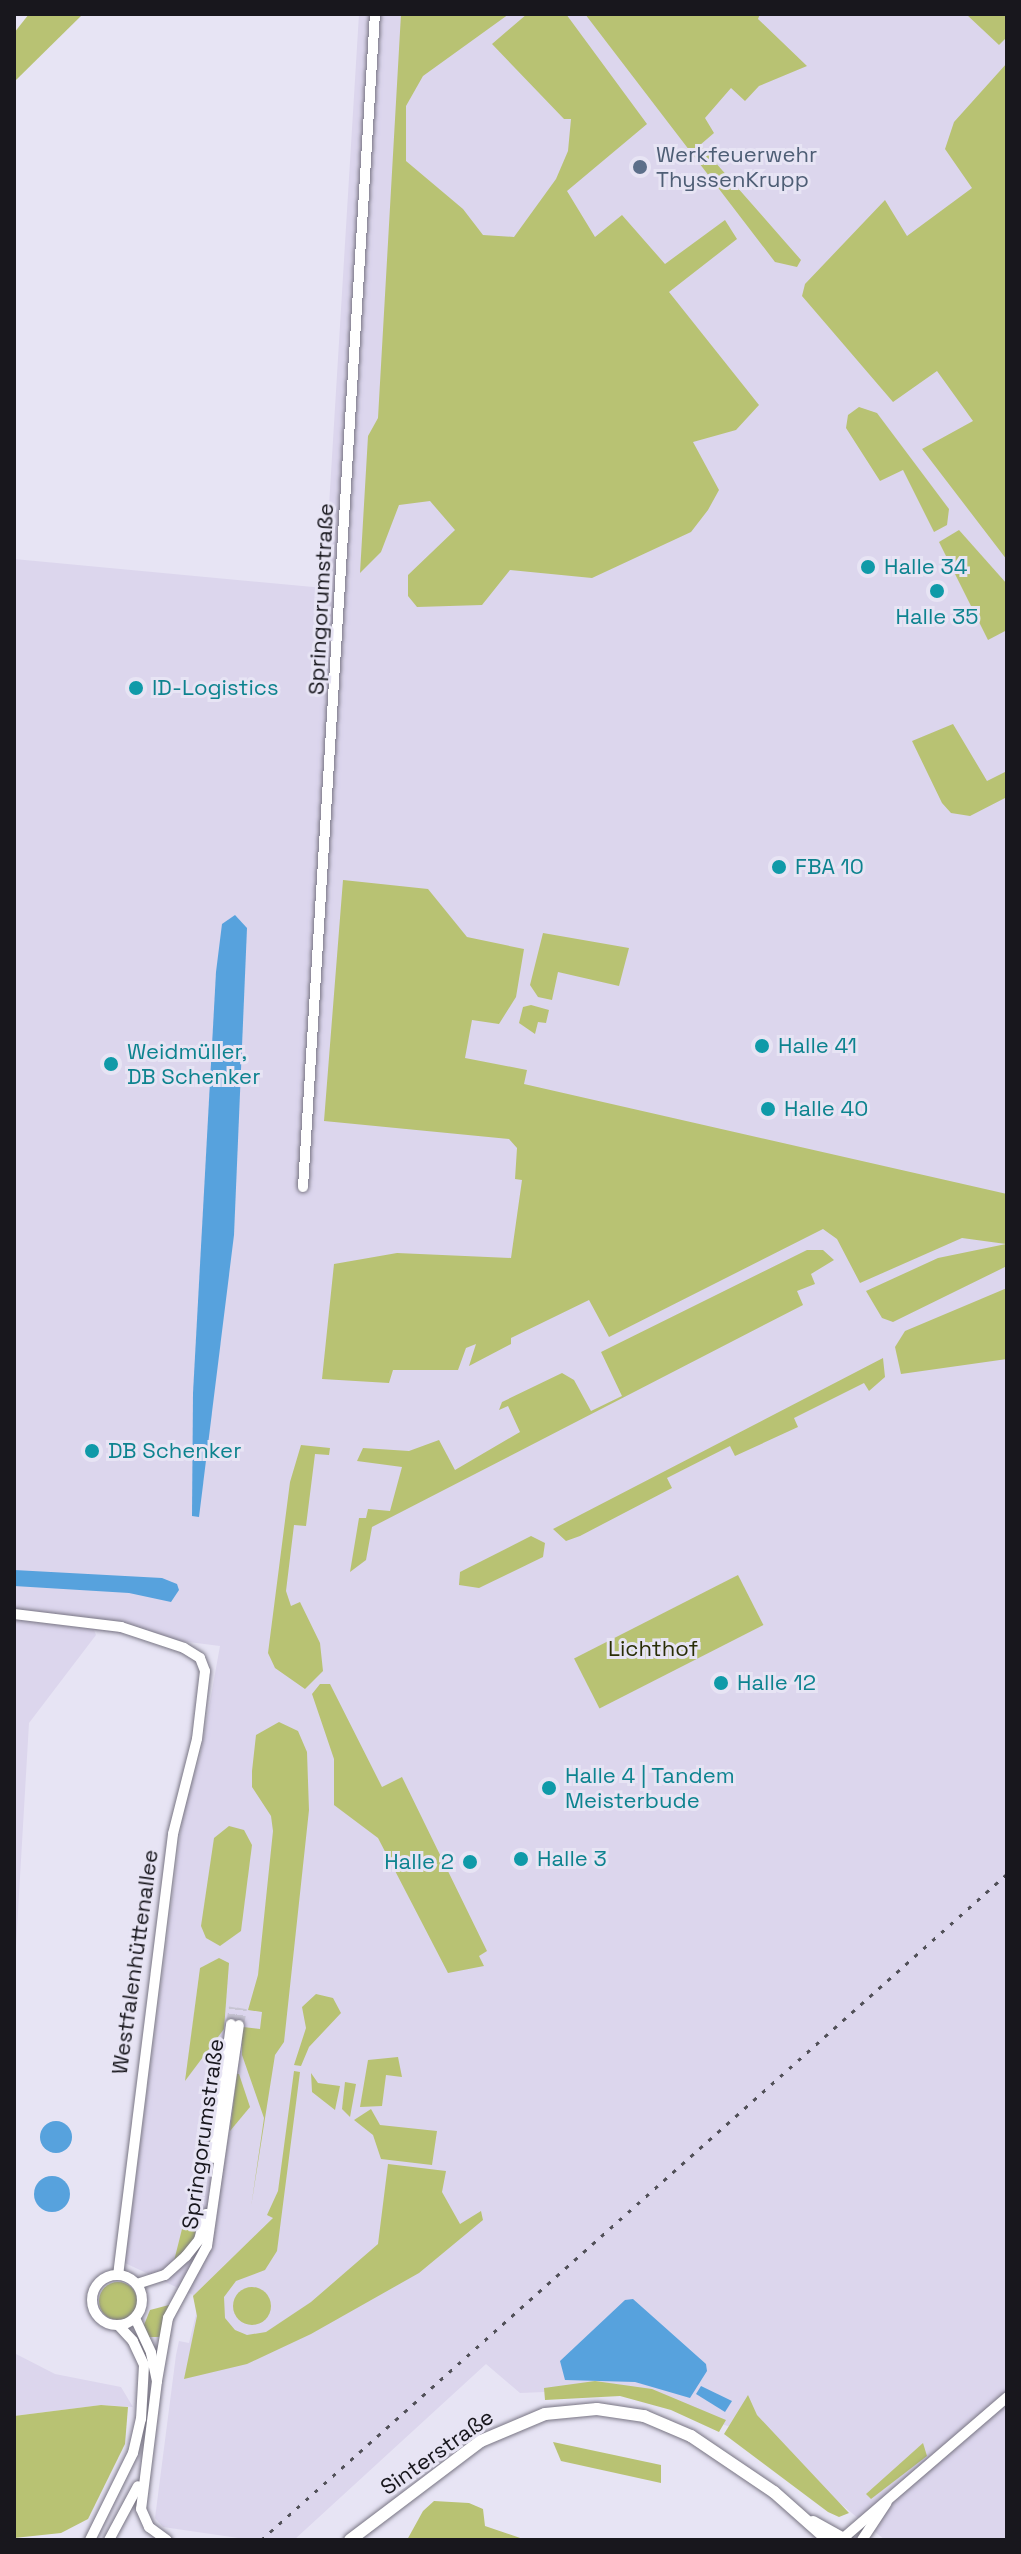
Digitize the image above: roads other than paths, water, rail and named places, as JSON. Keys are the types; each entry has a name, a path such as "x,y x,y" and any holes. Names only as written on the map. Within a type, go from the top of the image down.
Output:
{"street":[{"name":"Springorumstraße","path":"303,1187 375,14"},
{"name":"Westfalenhüttenallee","path":"14,1614 105,1623 200,1658 205,1690 173,1834 118,2275"},
{"name":"Springorumstraße","path":"137,2284 165,2275 199,2240 235,2024 207,2246 168,2318 157,2381"},
{"path":"90,2540 133,2453 141,2419 144,2365 133,2341 118,2325 102,2320 92,2301 100,2282 118,2275 137,2284 143,2300 135,2318 118,2325"},
{"path":"135,2318 151,2353 157,2381 141,2477 145,2520 167,2540"},
{"path":"843,2539 1007,2397"},
{"name":"Sinterstraße","path":"350,2540 481,2441 545,2414 597,2409 644,2416 691,2436 810,2520 843,2539"},
{"path":"109,2540 141,2477"},
{"path":"862,2540 887,2502"},
{"name":"Sinterstraße","path":"810,2520 828,2540"}],"water":[{"path":"235,915 247,928 234,1235 199,1517 192,1516 193,1393 216,972 222,924"},
{"path":"14,1570 162,1578 177,1584 179,1590 171,1602 129,1593 14,1586"},
{"path":"56,2121 67,2126 72,2137 67,2148 56,2153 45,2148 40,2137 45,2126"},
{"path":"52,2176 65,2181 70,2194 65,2207 52,2212 39,2207 34,2194 39,2181"},
{"path":"633,2299 706,2364 707,2371 690,2398 635,2382 565,2380 560,2361 625,2300"},
{"path":"701,2386 732,2401 725,2412 696,2394"}],"tunnel":[{"path":"231,2024 234,2007"},
{"path":"239,2025 242,2008"}],"railway":[{"path":"261,2540 1007,1874"}],"place":[{"name":"Werkfeuerwehr ThyssenKrupp","path":"640,167"},
{"name":"Halle 34","path":"868,567"},
{"name":"Halle 35","path":"937,591"},
{"name":"ID-Logistics","path":"136,688"},
{"name":"FBA 10","path":"779,867"},
{"name":"Halle 41","path":"762,1046"},
{"name":"Weidmüller, DB Schenker","path":"111,1064"},
{"name":"Halle 40","path":"768,1109"},
{"name":"DB Schenker","path":"92,1451"},
{"name":"Halle 12","path":"721,1683"},
{"name":"Halle 4 | Tandem Meisterbude","path":"549,1788"},
{"name":"Halle 3","path":"521,1859"},
{"name":"Halle 2","path":"470,1862"}],"park label":[{"name":"Lichthof","path":"653,1649"}]}
